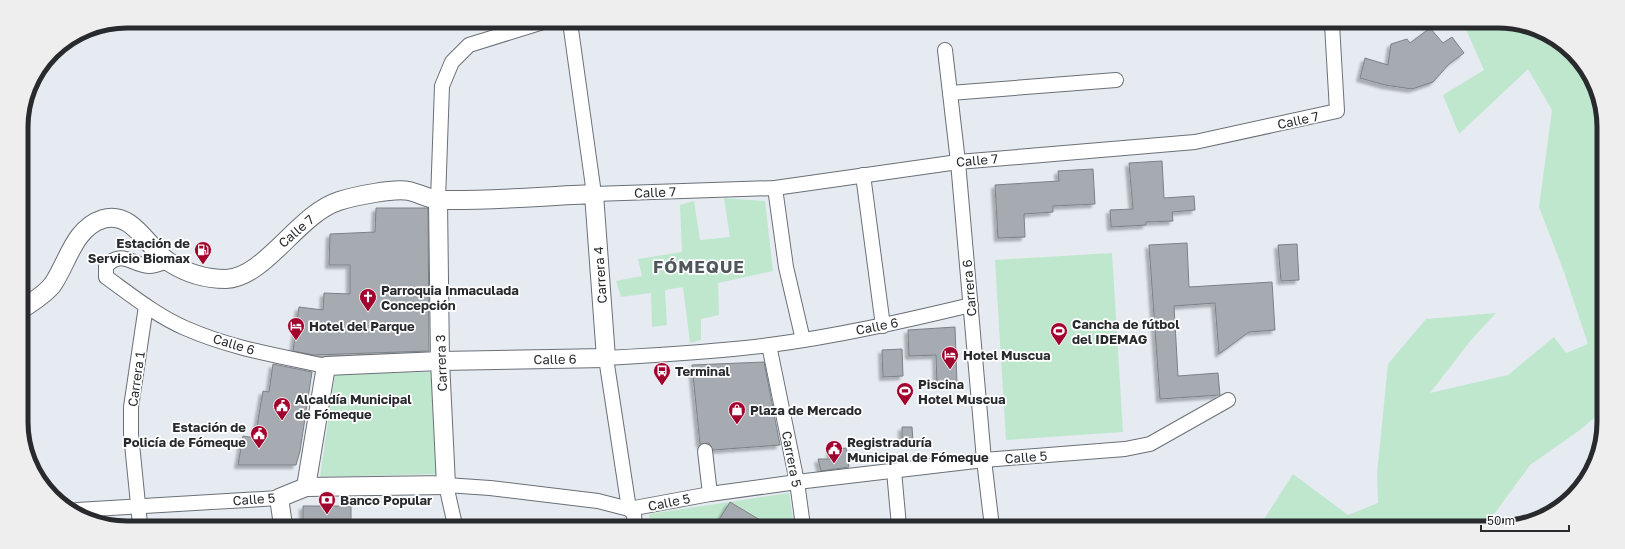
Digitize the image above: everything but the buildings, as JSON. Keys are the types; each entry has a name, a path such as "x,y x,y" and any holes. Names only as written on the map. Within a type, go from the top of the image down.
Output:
{"street":[{"path":"438,200 442,86 452,62 469,45 524,28"},
{"name":"Carrera 4","path":"571,28 594,194 606,358 629,509 634,514 635,521"},
{"name":"Calle 7","path":"28,304 52,285 84,230 102,220 114,218 129,223 167,261 186,272 199,276 228,279 253,270 307,219 338,201 375,193 408,190 438,200 775,188 958,162 1195,142 1337,111 1332,28"},
{"name":"Carrera 6","path":"946,50 958,162 984,460 991,521"},
{"path":"950,93 1116,80"},
{"path":"863,175 883,326"},
{"path":"775,188 786,267 803,340"},
{"name":"Carrera 3","path":"438,200 440,361 446,485 454,521"},
{"name":"Calle 6","path":"167,261 149,266 126,258 118,258 111,260 106,266 106,277 146,306 185,328 239,347 326,366 440,361 606,358 688,353 803,340 883,326 970,305"},
{"name":"Carrera 1","path":"140,521 131,434 131,407 146,306"},
{"name":"Carrera 5","path":"769,345 797,482 802,521"},
{"path":"306,487 326,366"},
{"name":"Calle 5","path":"81,510 279,498 306,487 446,485 490,488 598,501 629,509 710,494 797,482 894,472 984,460 1125,449 1150,444 1228,400"},
{"path":"705,451 710,494"},
{"path":"894,472 899,521"},
{"path":"279,498 282,521"}],"green space":[{"path":"1465,28 1498,28 1524,31 1548,41 1568,57 1587,83 1592,95 1597,127 1597,415 1580,430 1530,465 1489,521 1263,521 1293,474 1348,515 1378,503 1377,474 1388,364 1426,319 1496,313 1471,340 1430,393 1508,375 1554,337 1566,353 1588,344 1564,272 1539,207 1552,110 1528,69 1459,134 1443,95 1484,70"},
{"path":"724,198 765,201 773,271 718,283 719,315 701,319 701,340 690,343 683,287 665,290 667,325 652,327 651,293 621,297 616,281 642,276 638,259 682,252 680,205 694,201 700,240 730,237"},
{"name":"Cancha de fútbol del IDEMAG","path":"1112,253 1123,432 1006,440 995,260"},
{"path":"431,372 437,474 320,477 335,374"},
{"path":"789,493 793,521 762,521 730,502 718,521 650,521 649,514"}],"place":[{"name":"Estación de Servicio Biomax","path":"203,265"},
{"name":"Parroquia Inmaculada Concepción","path":"368,312"},
{"name":"Hotel del Parque","path":"296,341"},
{"name":"Cancha de fútbol del IDEMAG","path":"1059,346"},
{"name":"Hotel Muscua","path":"950,370"},
{"name":"Terminal","path":"662,386"},
{"name":"Piscina Hotel Muscua","path":"905,406"},
{"name":"Alcaldía Municipal de Fómeque","path":"282,421"},
{"name":"Plaza de Mercado","path":"737,425"},
{"name":"Estación de Policía de Fómeque","path":"259,449"},
{"name":"Registraduría Municipal de Fómeque","path":"834,464"},
{"name":"Banco Popular","path":"327,515"}],"district":[{"name":"FÓMEQUE","path":"699,266"}]}
